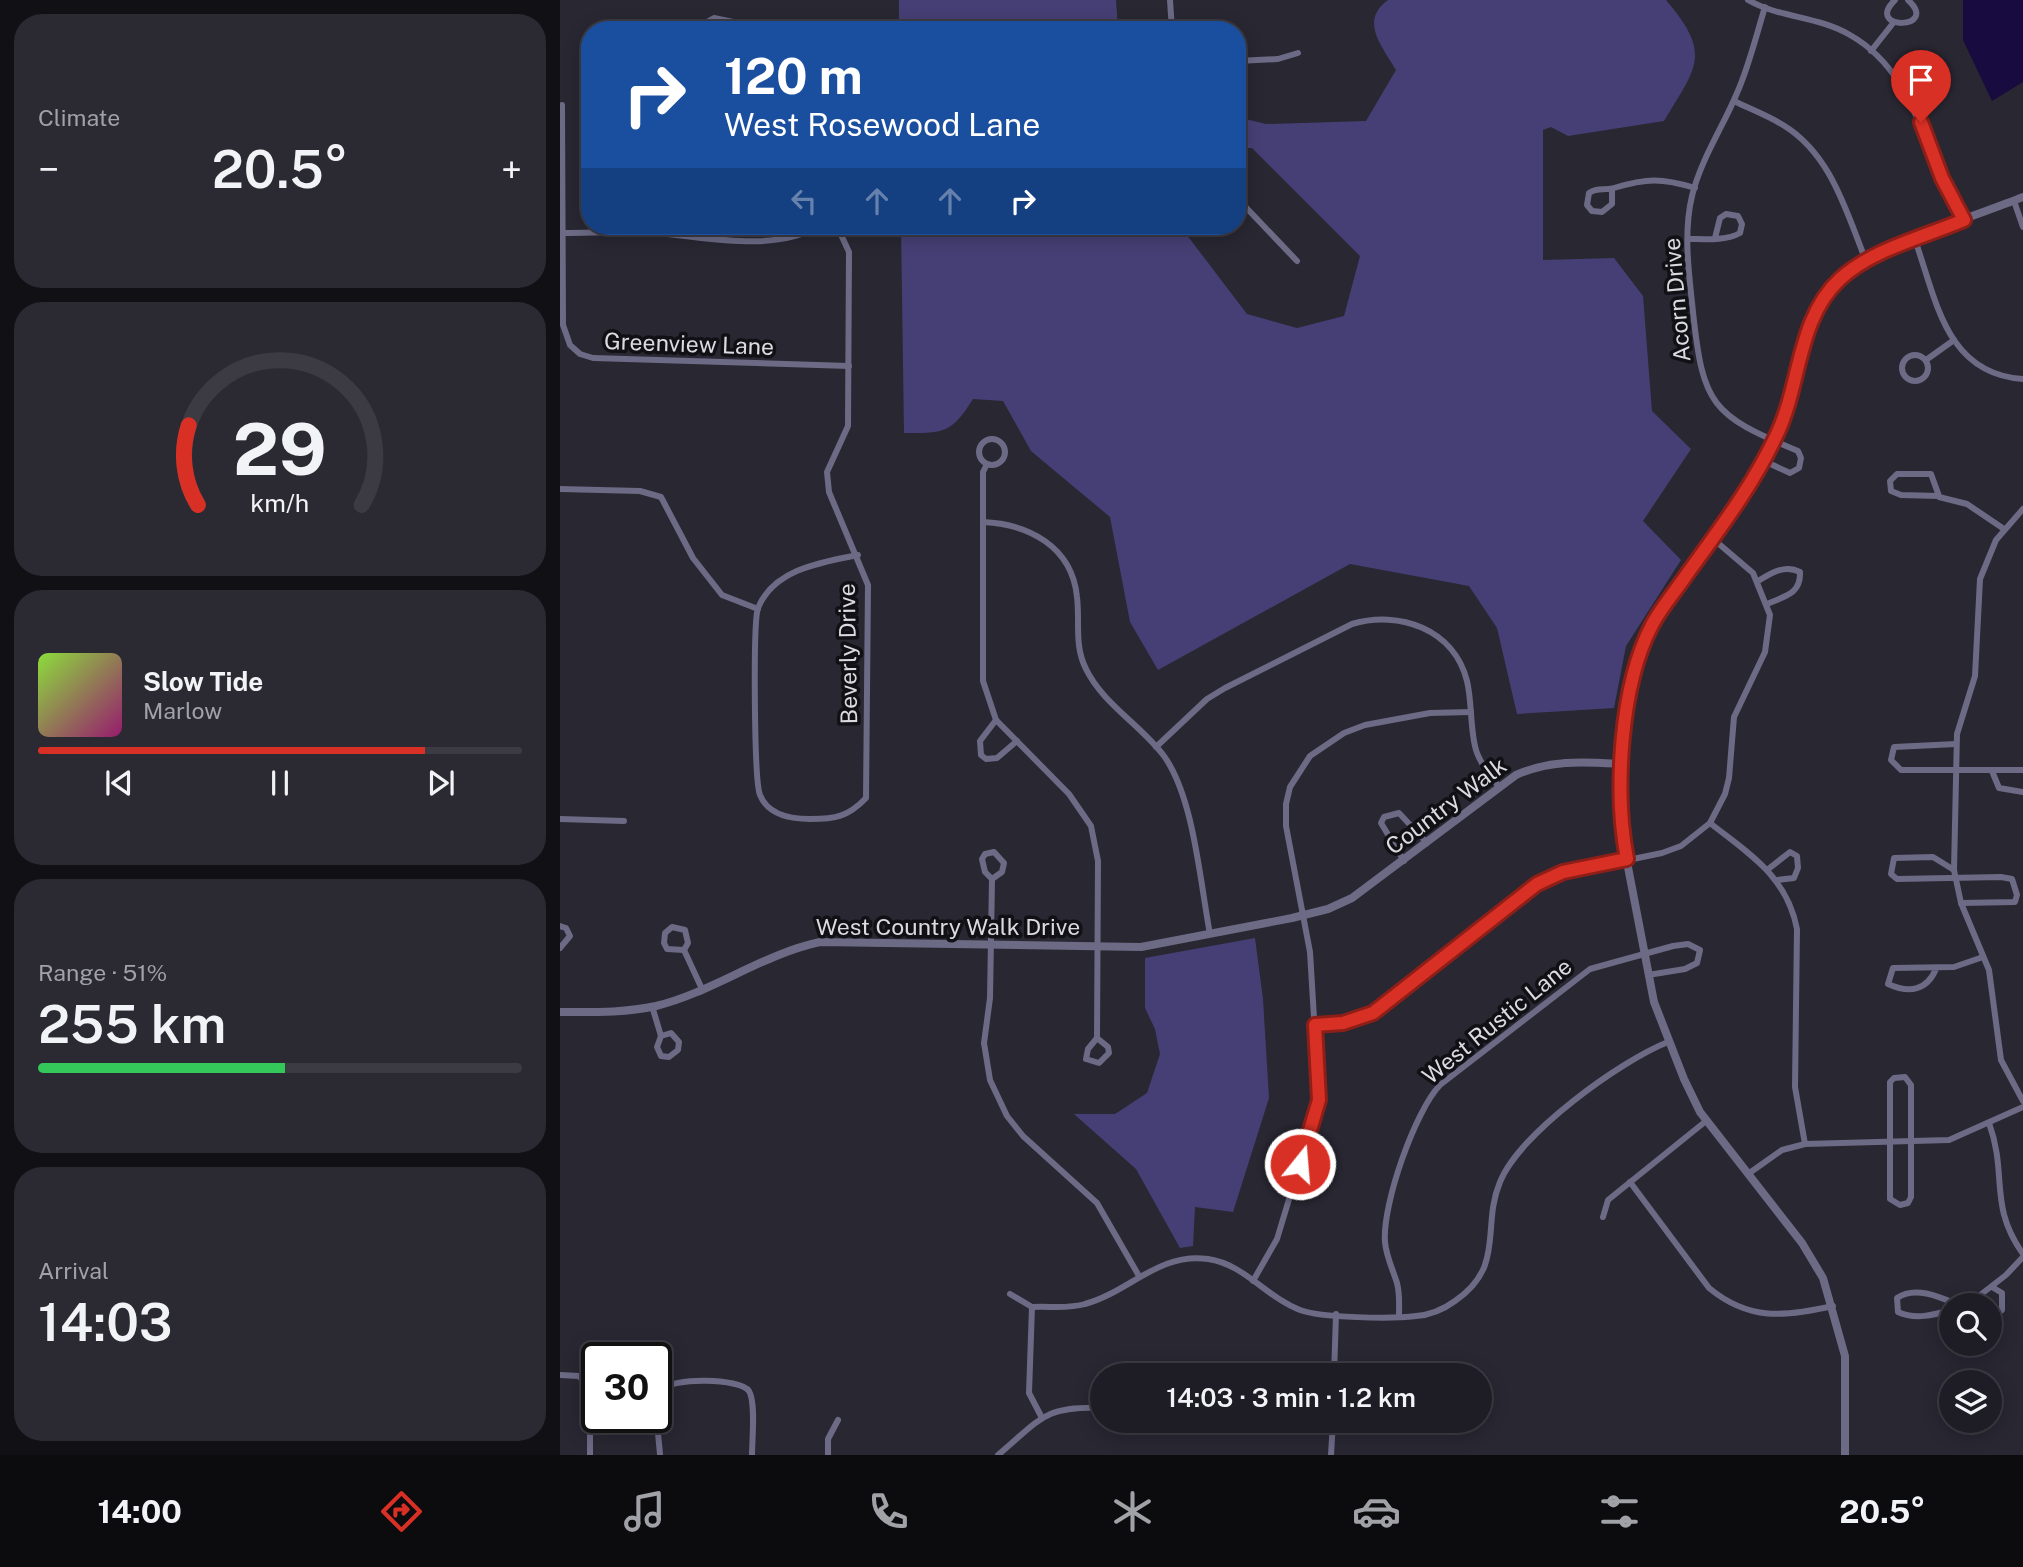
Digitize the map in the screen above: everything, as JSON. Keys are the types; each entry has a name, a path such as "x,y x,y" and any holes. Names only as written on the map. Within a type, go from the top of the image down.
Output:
{"street":[{"path":"1170,0 1171,21"},
{"path":"1748,0 1823,22 1849,34 1871,51 1899,80 1910,99 1942,178 1964,220"},
{"path":"1895,0 1889,11 1894,22 1902,25 1913,18 1915,10 1908,0"},
{"name":"Acorn Drive","path":"1764,461 1790,474 1799,468 1801,458 1798,451 1733,419 1706,388 1699,362 1688,239 1695,188 1734,101 1765,7"},
{"path":"709,21 714,18 728,21"},
{"path":"1871,51 1894,22"},
{"path":"1246,61 1278,59 1298,53"},
{"path":"1734,101 1783,125 1812,149 1834,182 1866,261"},
{"name":"Greenview Lane","path":"562,105 562,312 564,333 570,345 580,354 593,358 849,366"},
{"path":"1612,189 1612,204 1602,212 1592,211 1587,205 1589,193 1598,188 1612,189 1640,179 1654,179 1695,188"},
{"path":"1845,1455 1845,1356 1833,1306 1812,1258 1706,1121 1668,1042 1654,1002 1627,859 1621,808 1629,688 1642,645 1653,622 1764,461 1782,424 1812,318 1840,279 1866,261 2023,197"},
{"path":"2014,201 2023,227"},
{"path":"1246,207 1297,261"},
{"path":"1688,239 1715,238 1734,237 1740,233 1742,224 1738,216 1726,214 1720,218 1715,238"},
{"path":"563,233 581,233"},
{"path":"644,235 783,240 801,235"},
{"name":"Beverly Drive","path":"758,609 754,768 761,798 785,818 838,819 854,811 866,798 868,585 830,492 827,472 848,426 849,252 841,235"},
{"path":"1915,240 1937,309 1960,349 1983,367 2007,377 2023,379"},
{"path":"1926,360 1954,340"},
{"path":"1918,355 1926,360 1929,368 1923,379 1914,381 1903,374 1903,362 1910,356 1918,355"},
{"path":"989,439 997,440 1005,450 1003,459 996,465 987,464 979,455 980,447 989,439"},
{"path":"987,464 983,472 983,681 996,720 1069,794 1091,826 1098,861 1097,1038"},
{"path":"1939,496 1932,483 1931,474 1896,474 1890,481 1891,491 1901,495 1939,496 1978,509 2004,529"},
{"path":"560,489 640,492 661,497 693,558 722,595 758,609 776,584 795,571 858,555"},
{"path":"2023,509 2004,529 1989,551 1980,579 1975,676 1956,744 1954,870 1961,903 1983,957 1994,996 2001,1059 2023,1101"},
{"path":"983,522 1008,523 1026,528 1042,538 1066,563 1076,587 1078,640 1085,668 1100,691 1156,747 1180,785 1210,934"},
{"path":"1315,1025 1350,1021 1373,1013 1551,876 1681,846 1710,822 1725,794 1729,778 1734,717 1765,652 1769,635 1766,604 1758,580 1743,562 1712,538"},
{"path":"1758,580 1781,569 1793,568 1800,572 1800,584 1794,593 1766,604"},
{"path":"1156,747 1208,699 1224,688 1352,624 1367,620 1401,620 1418,625 1441,640 1462,668 1475,746 1499,787"},
{"path":"1253,1281 1277,1239 1316,1114 1319,1088 1310,952 1288,841 1286,804 1296,774 1310,755 1325,743 1365,725 1430,713 1471,712"},
{"path":"996,720 980,741 981,755 986,759 998,758 1017,741"},
{"path":"1956,744 1894,747 1891,753 1893,764 1900,770 2023,770"},
{"name":"Country Walk","path":"1303,916 1352,898 1516,775 1546,764 1567,761 1623,764"},
{"path":"1992,771 1998,788 2023,792"},
{"path":"1404,861 1385,832 1381,823 1384,817 1399,813 1427,843"},
{"path":"560,819 624,821"},
{"path":"1710,822 1767,870 1788,896 1797,929 1796,1087 1805,1144"},
{"path":"1767,870 1790,852 1797,856 1798,867 1794,878 1777,880"},
{"path":"1954,870 1933,857 1894,858 1891,866 1891,874 1897,878 2012,879 2017,895 2015,902 1961,903"},
{"path":"992,879 990,998 984,1043 986,1062 996,1096 1023,1136 1097,1203 1139,1276"},
{"name":"West Country Walk Drive","path":"560,1012 630,1011 652,1006 702,989 787,952 820,942 1140,947 1303,916"},
{"path":"560,926 566,928 570,936 560,948"},
{"name":"West Rustic Lane","path":"1399,1316 1397,1285 1387,1256 1385,1231 1415,1122 1427,1098 1576,977 1602,964 1672,946 1688,944 1700,950 1697,963 1685,969 1648,975"},
{"path":"684,950 702,989"},
{"path":"1936,969 1930,982 1918,990 1888,984 1893,968 1936,969 1965,965 1983,957"},
{"path":"652,1006 661,1036"},
{"path":"1010,1294 1032,1307 1085,1304 1178,1259 1192,1258 1222,1262 1300,1310 1415,1317 1440,1310 1454,1303 1475,1282 1488,1258 1498,1185 1506,1167 1525,1142 1626,1062 1668,1042"},
{"path":"1899,1077 1909,1080 1910,1084 1911,1142 1911,1197 1908,1203 1900,1205 1890,1199 1890,1082 1899,1077"},
{"path":"1748,1174 1782,1150 1805,1144 1822,1141 1949,1140 2023,1107"},
{"path":"1603,1217 1608,1200 1706,1121"},
{"path":"1986,1293 2023,1256 2001,1213 1998,1149 1989,1123"},
{"path":"1630,1182 1709,1289 1724,1301 1736,1308 1766,1315 1833,1306"},
{"path":"1992,1287 2002,1293"},
{"path":"1939,1299 1920,1293 1905,1293 1897,1298 1898,1312 1908,1316 1939,1314"},
{"path":"1032,1307 1029,1393 1042,1418"},
{"path":"1334,1363 1336,1314"},
{"path":"560,1375 579,1377 586,1382 590,1390 590,1455"},
{"path":"660,1455 659,1400 669,1384 676,1381 735,1382 750,1392 752,1455"},
{"path":"998,1455 1042,1418 1064,1408 1090,1408"},
{"path":"828,1455 828,1439 838,1420"},
{"path":"1331,1455 1332,1433"}],"shaded area":[{"path":"899,0 1116,0 1117,21 899,21"},
{"path":"1388,0 1666,0 1690,34 1695,60 1685,86 1664,121 1568,136 1551,127 1543,130 1543,260 1614,258 1643,296 1652,411 1691,449 1643,521 1681,560 1626,646 1614,708 1517,714 1497,628 1469,586 1350,564 1158,670 1130,622 1110,517 1031,451 1003,401 973,399 959,419 945,429 929,433 904,433 901,235 1187,235 1247,314 1297,328 1344,316 1360,256 1252,148 1246,148 1246,119 1266,124 1366,121 1396,70 1376,34 1375,16"},
{"path":"1963,0 2023,0 2023,82 1992,101 1963,40"},
{"path":"1255,938 1263,999 1269,1098 1233,1212 1195,1207 1193,1246 1180,1248 1136,1169 1074,1114 1115,1114 1147,1093 1160,1054 1155,1029 1145,1008 1145,958"}],"route":[{"path":"1300,1164 1319,1100 1315,1025 1358,1020 1373,1013 1537,884 1551,876 1627,859 1622,836 1621,808 1626,717 1629,688 1642,645 1653,622 1752,481 1774,441 1782,424 1812,318 1829,290 1859,265 1964,220 1942,178 1921,122"}]}
